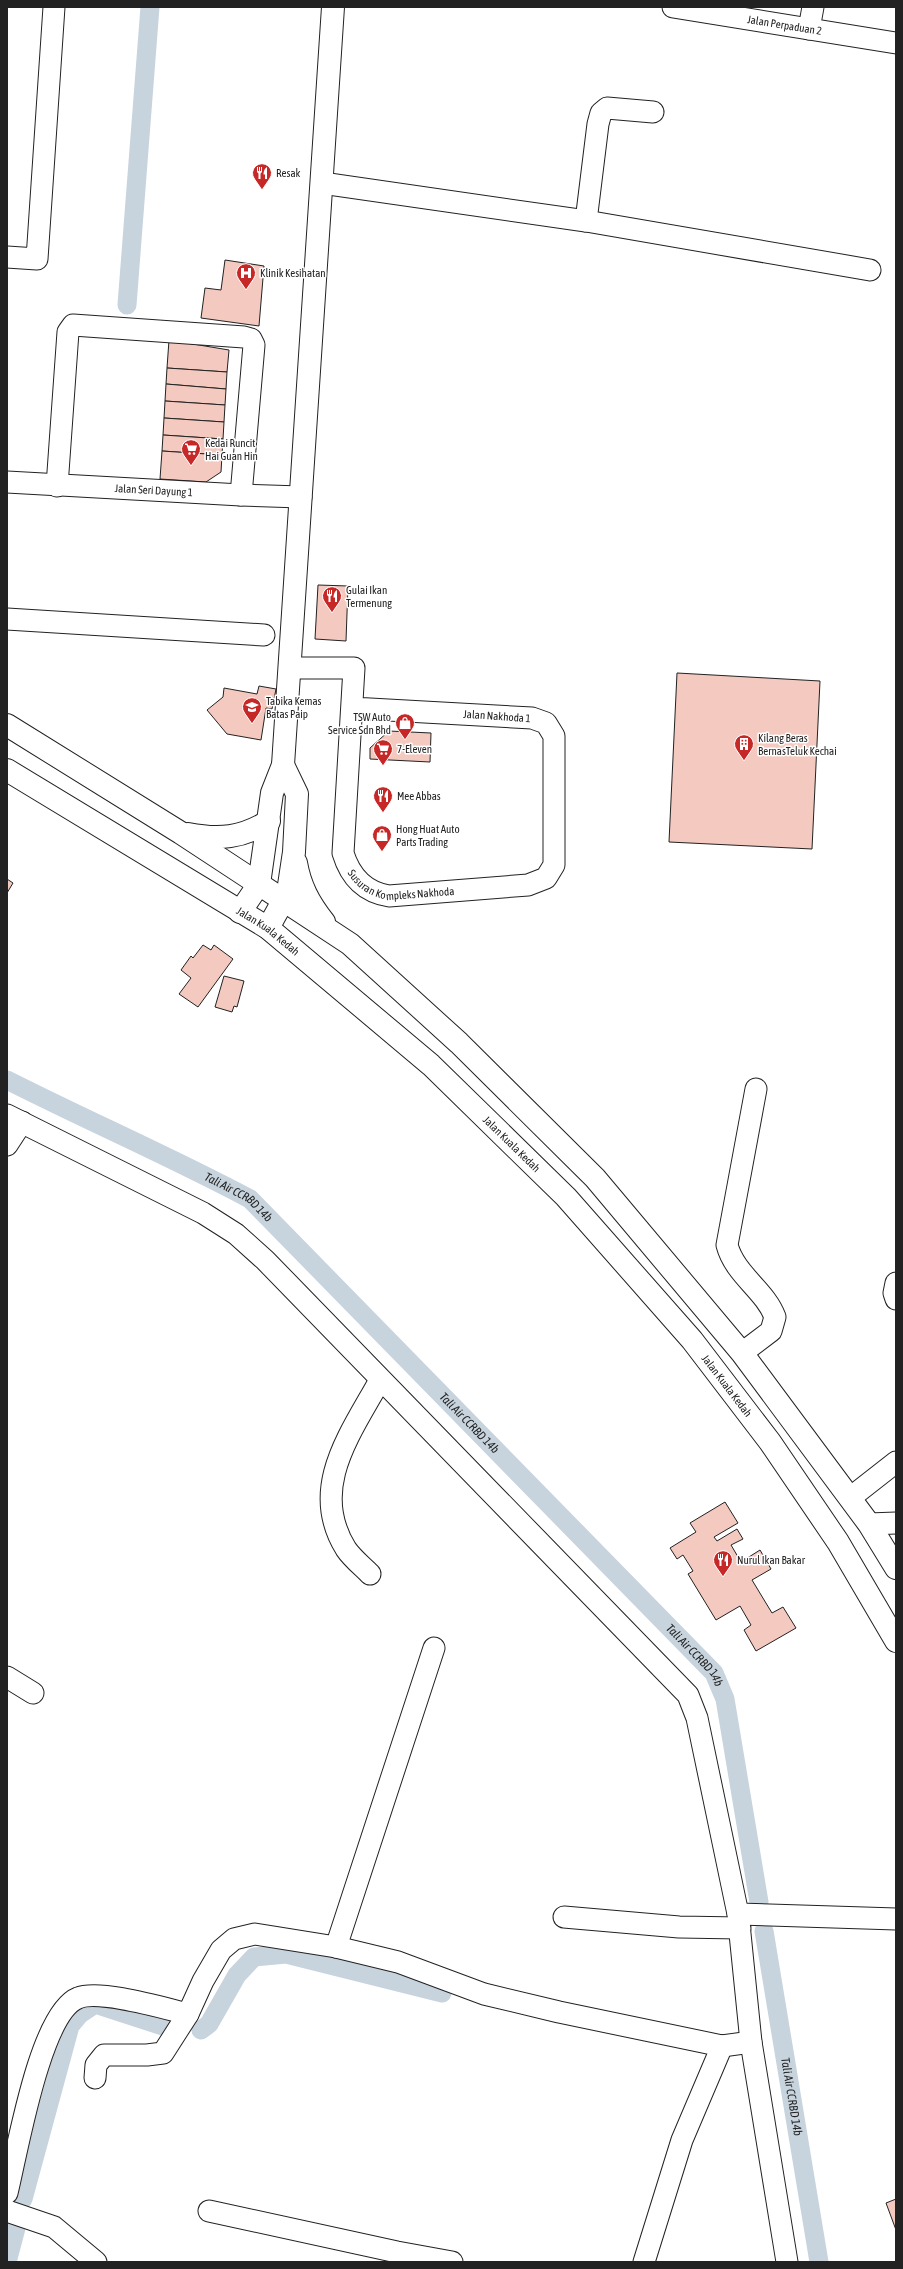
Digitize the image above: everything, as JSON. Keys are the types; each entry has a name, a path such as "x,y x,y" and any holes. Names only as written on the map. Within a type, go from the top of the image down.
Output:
{"main road":[{"path":"240,912 259,884 272,793 283,765 333,7"},
{"path":"7,725 181,833 350,944"},
{"path":"268,928 284,901 290,887 294,852 297,794 283,765"},
{"name":"Jalan Kuala Kedah","path":"7,770 268,928 437,1071 566,1197 676,1322 770,1442 838,1542 896,1641"},
{"path":"181,833 212,838 227,838 256,830 269,822"},
{"path":"294,852 299,880 311,905 328,927 350,944 459,1043 595,1178 742,1353 869,1524 896,1568"}],"street":[{"path":"7,257 37,259 54,7"},
{"name":"Jalan Perpaduan 2","path":"673,7 896,43"},
{"path":"809,29 813,7"},
{"path":"586,221 598,124 601,113 610,107 653,112"},
{"path":"322,184 586,221 870,270"},
{"path":"57,486 68,332 73,325 244,337 252,339 254,345 241,495"},
{"name":"Jalan Seri Dayung 1","path":"7,482 57,486 301,497"},
{"path":"7,619 264,634"},
{"name":"Susuran Kompleks Nakhoda","path":"290,668 354,668 343,853 351,872 365,887 376,894 388,896 528,885 546,878 554,864"},
{"name":"Jalan Nakhoda 1","path":"352,708 532,718 546,723 554,736 554,864"},
{"path":"742,1353 771,1331 775,1317 767,1303 735,1264 727,1245 756,1089"},
{"path":"7,1145 15,1118 184,1202 236,1234 265,1260 380,1380 688,1695 697,1718 739,1921 751,2042 788,2262"},
{"path":"896,1283 894,1293 896,1299"},
{"path":"370,1574 346,1550 331,1515 331,1497 334,1469 345,1443 380,1380"},
{"path":"850,1498 896,1462"},
{"path":"869,1524 896,1523"},
{"path":"336,1947 434,1648"},
{"path":"7,1677 33,1692"},
{"path":"564,1917 680,1927 739,1921 896,1919"},
{"path":"95,2078 96,2065 104,2055 147,2056 163,2053 188,2014 214,1960 221,1950 234,1940 255,1934 336,1947 398,1962 484,1994 560,2012 722,2046 751,2042"},
{"path":"7,2194 33,2083 45,2044 51,2027 66,2005 78,1998 96,1995 188,2014"},
{"path":"644,2262 682,2140 722,2046"},
{"path":"7,2211 54,2227 96,2262"},
{"path":"209,2211 397,2252 452,2262"}],"building":[{"path":"225,260 264,266 259,326 201,318 205,288 221,290"},
{"path":"169,340 229,350 227,372 167,368"},
{"path":"167,368 227,372 226,389 166,384"},
{"path":"166,384 226,389 225,405 165,401"},
{"path":"165,401 225,405 224,422 164,418"},
{"path":"164,418 224,422 223,439 163,435"},
{"path":"163,435 223,439 222,455 162,451"},
{"path":"162,451 222,455 221,472 206,482 160,479"},
{"name":"Gulai Ikan Termenung","path":"318,585 348,586 346,641 315,639"},
{"name":"Kilang Beras BernasTeluk Kechai","path":"677,673 820,681 812,849 669,842"},
{"path":"259,686 276,689 272,709 266,708 261,740 227,734 207,710 223,697 224,688 257,694"},
{"name":"TSW Auto Service Sdn Bhd","path":"389,731 431,733 430,762 370,759 370,748"},
{"path":"7,879 13,883 7,893"},
{"path":"203,945 211,950 214,945 233,959 198,1007 179,994 191,978 181,970 191,956 193,958"},
{"path":"224,976 244,981 237,1007 234,1006 232,1012 215,1007"},
{"name":"Nurul Ikan Bakar","path":"725,1502 738,1523 714,1537 717,1541 737,1529 743,1539 731,1545 741,1562 760,1550 771,1569 752,1580 772,1613 783,1607 796,1628 756,1651 744,1630 751,1625 740,1606 716,1620 688,1574 693,1571 683,1555 677,1559 670,1548 696,1532 690,1523"},
{"path":"896,2199 896,2230 886,2203"}],"waterway":[{"path":"127,305 150,7"},
{"name":"Tali Air CCRBD 14b","path":"7,1080 190,1168 250,1199 714,1673 725,1699 759,1902"},
{"name":"Tali Air CCRBD 14b","path":"764,1931 819,2262"},
{"path":"201,2030 209,2024 237,1975 254,1957 286,1954 442,1993"},
{"path":"23,2199 70,2026 80,2014 95,2004 172,2029"},
{"path":"7,2262 16,2228"}],"place":[{"name":"Resak","path":"262,190"},
{"name":"Klinik Kesihatan","path":"246,290"},
{"name":"Kedai Runcit Hai Guan Hin","path":"191,466"},
{"name":"Gulai Ikan Termenung","path":"332,613"},
{"name":"Tabika Kemas Batas Paip","path":"252,724"},
{"name":"TSW Auto Service Sdn Bhd","path":"405,740"},
{"name":"Kilang Beras BernasTeluk Kechai","path":"744,761"},
{"name":"7-Eleven","path":"383,766"},
{"name":"Mee Abbas","path":"383,813"},
{"name":"Hong Huat Auto Parts Trading","path":"382,852"},
{"name":"Nurul Ikan Bakar","path":"723,1577"}]}
